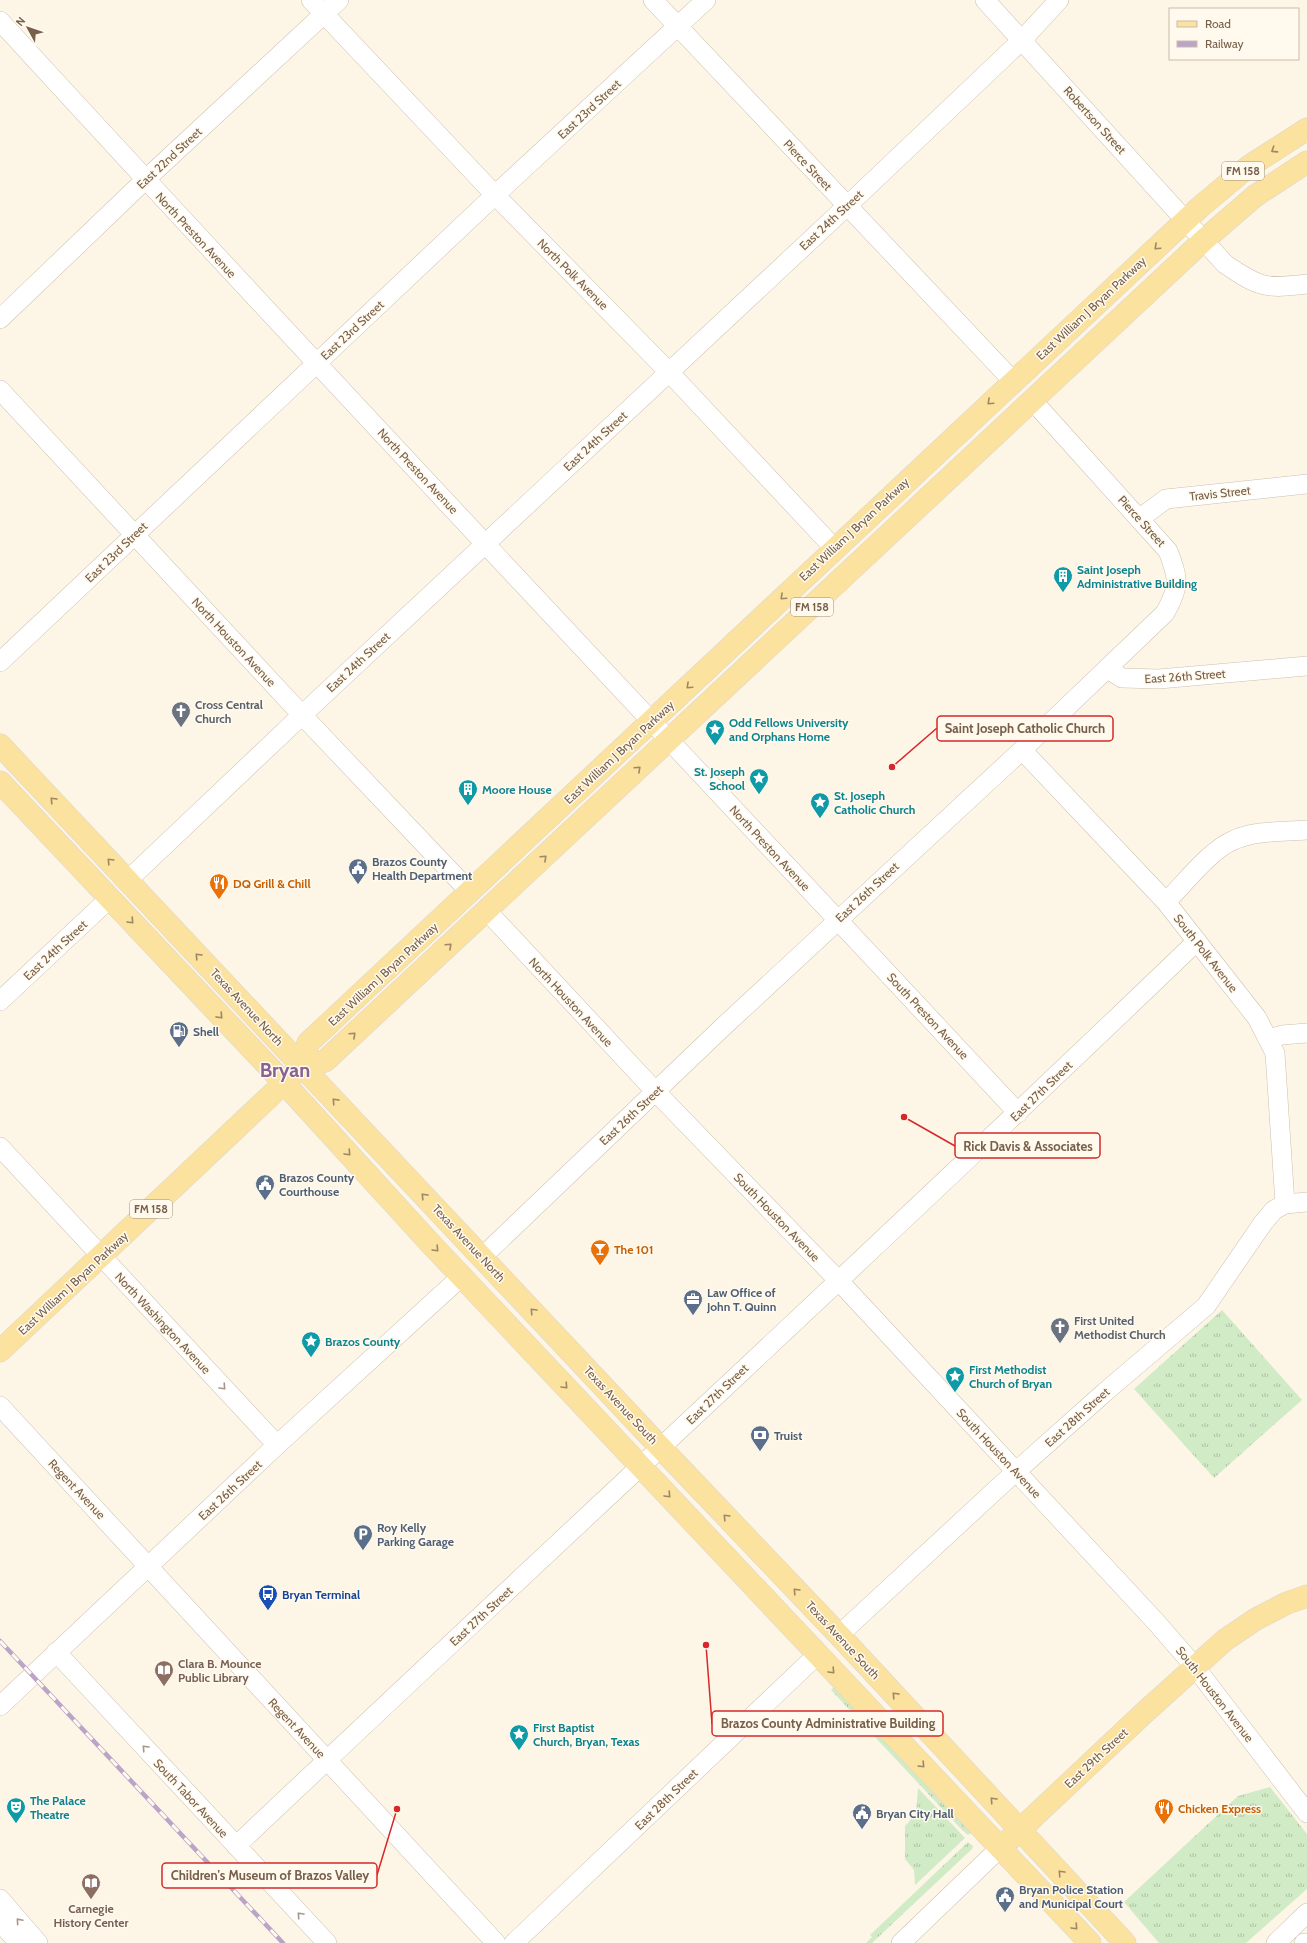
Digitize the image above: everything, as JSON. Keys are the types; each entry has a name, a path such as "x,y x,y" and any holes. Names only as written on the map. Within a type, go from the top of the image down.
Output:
{"main road":[{"name":"East William J Bryan Parkway","path":"302,1066 308,1043 1013,381 1186,220 1248,167 1307,129"},
{"name":"East William J Bryan Parkway","path":"0,1351 302,1066 325,1061 1204,240 1255,196 1307,162"},
{"name":"Texas Avenue North","path":"0,745 559,1339"},
{"path":"0,782 284,1083 462,1276 817,1655 1001,1847 1090,1943"},
{"name":"Texas Avenue South","path":"559,1339 1020,1829 1125,1943"},
{"name":"East 29th Street","path":"1001,1847 1144,1713 1225,1640 1256,1619 1287,1603 1307,1596"}],"street":[{"name":"North Polk Avenue","path":"311,0 495,195 669,372 834,548"},
{"name":"East 22nd Street","path":"0,319 145,180 339,0"},
{"name":"Pierce Street","path":"653,0 1013,381"},
{"name":"East 23rd Street","path":"0,662 495,195 706,0"},
{"name":"Robertson Street","path":"985,0 1225,264 1255,283 1274,288 1307,284"},
{"name":"East 24th Street","path":"128,880 1022,40 1059,0"},
{"name":"North Preston Avenue","path":"0,21 316,364 486,543 650,722 838,920"},
{"name":"North Houston Avenue","path":"0,390 133,535 470,892"},
{"name":"Pierce Street","path":"1032,400 1168,551 1176,570 1178,585 1165,613 1108,669"},
{"name":"Travis Street","path":"1139,519 1166,499 1307,484"},
{"name":"East 26th Street","path":"482,1257 838,920 1108,669 1122,678 1159,679 1307,666"},
{"name":"South Polk Avenue","path":"1022,750 1166,902 1257,1018 1275,1053 1285,1204"},
{"path":"1166,902 1216,851 1233,840 1250,835 1307,830"},
{"name":"East 24th Street","path":"0,1001 110,899"},
{"name":"North Houston Avenue","path":"487,911 656,1092"},
{"name":"South Preston Avenue","path":"838,920 1018,1113"},
{"name":"East 27th Street","path":"236,1846 838,1280 1018,1113 1197,941"},
{"path":"1269,1039 1307,1033"},
{"name":"South Houston Avenue","path":"656,1092 838,1280 1016,1471 1195,1667 1307,1813"},
{"name":"North Washington Avenue","path":"0,1147 277,1445"},
{"path":"1285,1204 1307,1202"},
{"name":"East 28th Street","path":"838,1635 1016,1471 1105,1392 1206,1306 1263,1223 1274,1210 1285,1204"},
{"name":"East 26th Street","path":"0,1706 277,1445 462,1276"},
{"name":"Regent Avenue","path":"0,1406 496,1943"},
{"name":"South Tabor Avenue","path":"56,1652 327,1943"},
{"name":"East 28th Street","path":"514,1943 817,1655"},
{"name":"East 29th Street","path":"900,1943 1001,1847"},
{"path":"0,1899 38,1943"},
{"path":"1276,1943 1307,1913"},
{"path":"0,1922 19,1943"}],"green space":[{"path":"1222,1310 1302,1400 1214,1478 1134,1389"},
{"path":"834,1687 971,1833 968,1835 962,1830 831,1690"},
{"path":"1270,1787 1307,1834 1307,1889 1246,1943 1159,1943 1124,1902 1238,1796"},
{"path":"918,1788 965,1838 915,1885 914,1870 905,1859 905,1826 916,1814"},
{"path":"968,1842 973,1846 972,1849 872,1943 866,1943 872,1937 870,1935"}],"railway":[{"path":"0,1641 283,1943"}],"place":[{"name":"Saint Joseph Administrative Building","path":"1063,593"},
{"name":"Cross Central Church","path":"181,728"},
{"name":"Odd Fellows University and Orphans Home","path":"715,746"},
{"name":"Saint Joseph Catholic Church","path":"892,767"},
{"name":"St. Joseph School","path":"759,795"},
{"name":"Moore House","path":"468,806"},
{"name":"St. Joseph Catholic Church","path":"820,819"},
{"name":"Brazos County Health Department","path":"358,885"},
{"name":"DQ Grill & Chill","path":"219,900"},
{"name":"Shell","path":"179,1048"},
{"name":"Rick Davis & Associates","path":"904,1117"},
{"name":"Brazos County Courthouse","path":"265,1201"},
{"name":"The 101","path":"600,1266"},
{"name":"Law Office of John T. Quinn","path":"693,1316"},
{"name":"First United Methodist Church","path":"1060,1344"},
{"name":"Brazos County","path":"311,1358"},
{"name":"First Methodist Church of Bryan","path":"955,1393"},
{"name":"Truist","path":"760,1452"},
{"name":"Roy Kelly Parking Garage","path":"363,1551"},
{"name":"Bryan Terminal","path":"268,1611"},
{"name":"Brazos County Administrative Building","path":"706,1645"},
{"name":"Clara B. Mounce Public Library","path":"164,1687"},
{"name":"First Baptist Church, Bryan, Texas","path":"519,1751"},
{"name":"Children's Museum of Brazos Valley","path":"397,1809"},
{"name":"The Palace Theatre","path":"16,1824"},
{"name":"Chicken Express","path":"1164,1825"},
{"name":"Bryan City Hall","path":"862,1830"},
{"name":"Carnegie History Center","path":"91,1900"},
{"name":"Bryan Police Station and Municipal Court","path":"1005,1913"}],"district":[{"name":"Bryan","path":"285,1070"}]}
